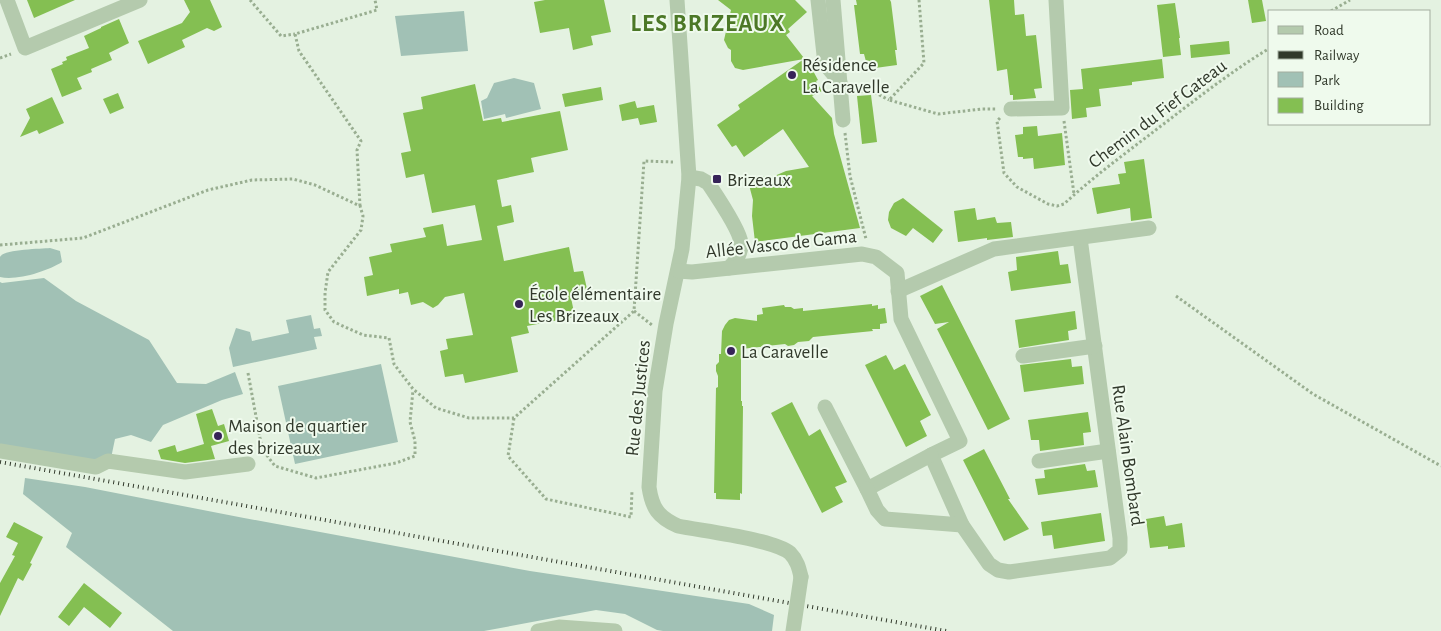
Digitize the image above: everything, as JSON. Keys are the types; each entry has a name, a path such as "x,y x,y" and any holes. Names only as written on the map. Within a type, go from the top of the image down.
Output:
{"street":[{"path":"7,0 25,48 140,0"},
{"name":"Rue des Justices","path":"678,0 689,170 686,215 678,271 666,324 655,391 649,487 651,502 659,514 678,526 743,538 781,548 790,553 799,567 801,577 792,631"},
{"path":"818,0 824,64 840,87"},
{"path":"833,0 843,120"},
{"path":"1011,109 1062,108 1056,0"},
{"path":"689,170 708,183 737,230 742,243 740,253 730,268"},
{"path":"898,291 994,249 1149,228"},
{"name":"Rue Alain Bombard","path":"962,525 990,564 998,570 1009,572 1110,558 1120,550 1120,538 1080,238"},
{"name":"Allée Vasco de Gama","path":"678,271 692,272 862,254 876,257 897,273 901,319 960,441 931,455"},
{"path":"1023,356 1094,346"},
{"path":"825,407 867,489 878,510 885,519 962,525 931,455 867,489"},
{"path":"0,451 96,467 108,461 185,472 248,464"},
{"path":"1038,461 1108,451"},
{"path":"538,631 559,627 615,631"}],"path":[{"path":"250,0 281,36 295,34 377,10 375,0"},
{"path":"889,100 924,63 919,0"},
{"path":"1333,10 1350,0"},
{"path":"295,34 299,51 361,141 357,150 360,206 363,216 361,230 328,272 325,310 334,322 363,335 389,338 394,364 413,389 436,408 469,418 514,418"},
{"name":"Chemin du Fief Gateau","path":"1011,109 997,121 1004,174 1016,187 1048,204 1057,206 1064,204 1184,108 1252,58 1268,49"},
{"path":"840,87 872,91 889,100 938,114 982,109 1011,109"},
{"path":"1062,108 1074,195"},
{"path":"843,120 850,176 866,239 868,255"},
{"path":"633,483 631,517 546,499 508,456 514,418 634,311 644,161 689,170"},
{"path":"0,245 83,238 208,190 252,180 293,179 315,186 360,206"},
{"path":"1176,296 1313,394 1441,466"},
{"path":"634,311 654,326"},
{"path":"639,386 640,366 646,350"},
{"path":"248,373 262,449 275,466 316,478 396,463 415,456 415,441 410,422 413,389"}],"green space":[{"path":"464,11 468,51 401,56 395,16"},
{"path":"514,78 534,83 541,109 506,118 505,114 484,119 481,101 487,98 494,83"},
{"path":"50,248 60,251 62,262 49,269 32,274 15,278 0,277 0,257 3,254"},
{"path":"44,278 76,301 149,340 177,383 206,384 235,372 243,394 222,400 163,425 151,442 131,435 115,439 110,463 0,454 0,282"},
{"path":"311,315 314,329 320,328 322,336 314,337 317,349 233,367 229,348 236,328 250,332 252,341 289,333 286,320"},
{"path":"381,364 398,442 295,464 278,386"},
{"path":"25,478 85,487 530,571 749,604 774,615 772,631 663,631 657,630 625,614 596,610 484,631 173,631 66,547 72,533 23,494"}],"building":[{"path":"27,0 75,0 34,18"},
{"path":"184,0 210,0 222,27 214,31 207,28 182,40 185,47 148,64 138,41 182,23 190,12"},
{"path":"545,0 604,0 611,32 591,36 593,45 573,50 569,28 540,33 534,2"},
{"path":"718,0 795,0 807,12 788,29 790,32 786,35 811,67 818,80 816,81 822,91 812,96 832,118 834,134 860,228 755,242 750,179 758,176 772,177 786,171 809,167 783,129 744,157 736,145 732,147 717,125 740,109 738,105 804,59 743,70 735,68 731,61 731,50 724,40 731,10"},
{"path":"856,0 890,0 897,50 895,50 897,65 868,69 864,54 860,54 854,5 857,5"},
{"path":"989,0 1014,0 1015,15 1024,14 1026,36 1036,35 1042,88 1034,89 1036,98 1013,100 1013,95 1010,95 1007,69 997,71"},
{"path":"1248,0 1262,0 1266,21 1252,23"},
{"path":"1175,3 1181,55 1163,57 1157,5"},
{"path":"119,19 129,43 109,53 112,60 91,69 92,72 77,78 82,89 62,97 51,69 63,64 62,62 67,60 66,57 89,48 84,36"},
{"path":"1229,41 1230,54 1191,58 1190,45"},
{"path":"1162,59 1164,78 1132,82 1132,85 1099,89 1101,106 1086,108 1087,117 1072,119 1070,90 1083,89 1081,69"},
{"path":"475,84 483,121 501,118 502,122 560,111 568,150 531,158 534,172 497,180 502,207 511,205 514,222 497,226 504,261 569,247 574,272 583,271 587,289 570,293 575,317 527,326 529,333 511,337 518,372 465,383 463,374 445,377 440,351 448,349 446,339 473,335 464,293 445,297 433,308 423,302 411,305 408,292 399,294 399,289 367,296 364,277 373,275 369,257 392,252 390,244 426,237 423,228 443,224 447,246 482,240 475,205 432,213 424,174 406,178 401,153 411,151 403,113 423,109 421,97"},
{"path":"601,87 603,100 565,107 562,94"},
{"path":"118,93 124,108 110,114 103,99"},
{"path":"871,95 877,142 862,144 857,96"},
{"path":"52,97 64,123 39,134 37,130 20,137 30,118 26,109"},
{"path":"635,101 637,108 654,105 657,122 640,125 638,118 622,121 619,105"},
{"path":"1037,126 1038,136 1062,133 1065,165 1034,169 1033,158 1023,159 1023,157 1018,157 1015,135 1023,134 1023,127"},
{"path":"1144,159 1152,218 1131,221 1130,208 1097,214 1092,188 1120,184 1118,174 1126,173 1124,162"},
{"path":"903,198 943,230 933,243 913,228 906,236 891,228 888,220 889,212 894,203"},
{"path":"975,208 977,220 995,217 997,223 1011,222 1013,237 958,242 954,211"},
{"path":"1058,251 1060,265 1068,264 1071,283 1011,291 1008,272 1017,270 1016,257"},
{"path":"942,285 1010,419 988,430 937,329 949,322 935,324 920,296"},
{"path":"872,304 872,306 878,305 878,309 885,308 887,323 880,324 880,329 813,337 809,341 798,342 788,346 785,344 741,349 741,401 743,406 742,494 740,493 740,500 716,499 716,493 714,493 716,388 718,387 718,376 716,365 719,362 719,354 721,354 722,331 729,320 735,318 757,321 757,315 763,314 762,308 784,305 794,309 803,308 803,311"},
{"path":"1075,311 1077,329 1068,331 1069,340 1019,348 1015,320"},
{"path":"886,355 894,370 905,364 931,415 920,421 927,436 906,447 865,365"},
{"path":"1071,359 1072,367 1082,366 1084,384 1024,392 1020,365"},
{"path":"792,402 809,436 820,429 847,482 835,487 843,502 822,513 771,413"},
{"name":"Maison de quartier des brizeaux","path":"212,409 218,426 224,424 229,441 211,446 215,459 185,463 161,459 158,450 175,445 177,452 204,444 196,414"},
{"path":"1088,412 1091,432 1083,433 1084,445 1040,451 1039,440 1031,440 1028,420"},
{"path":"984,449 1010,499 1008,499 1029,529 1004,541 963,460"},
{"path":"1085,464 1087,471 1095,470 1098,487 1038,495 1035,479 1045,478 1044,470"},
{"path":"1101,513 1105,541 1054,549 1052,535 1043,536 1041,522"},
{"path":"1164,516 1166,526 1182,523 1185,547 1168,549 1168,546 1150,548 1146,519"},
{"path":"14,522 43,537 23,581 18,578 0,616 0,583 15,556 12,555 18,543 6,537"},
{"path":"84,583 122,613 110,628 84,607 69,626 58,617"}],"railway":[{"path":"0,462 946,631"}],"place":[{"name":"Résidence La Caravelle","path":"792,75"},
{"name":"Brizeaux","path":"717,179"},
{"name":"École élémentaire Les Brizeaux","path":"519,304"},
{"name":"La Caravelle","path":"731,351"},
{"name":"Maison de quartier des brizeaux","path":"218,436"}],"district":[{"name":"LES BRIZEAUX","path":"708,23"}]}
